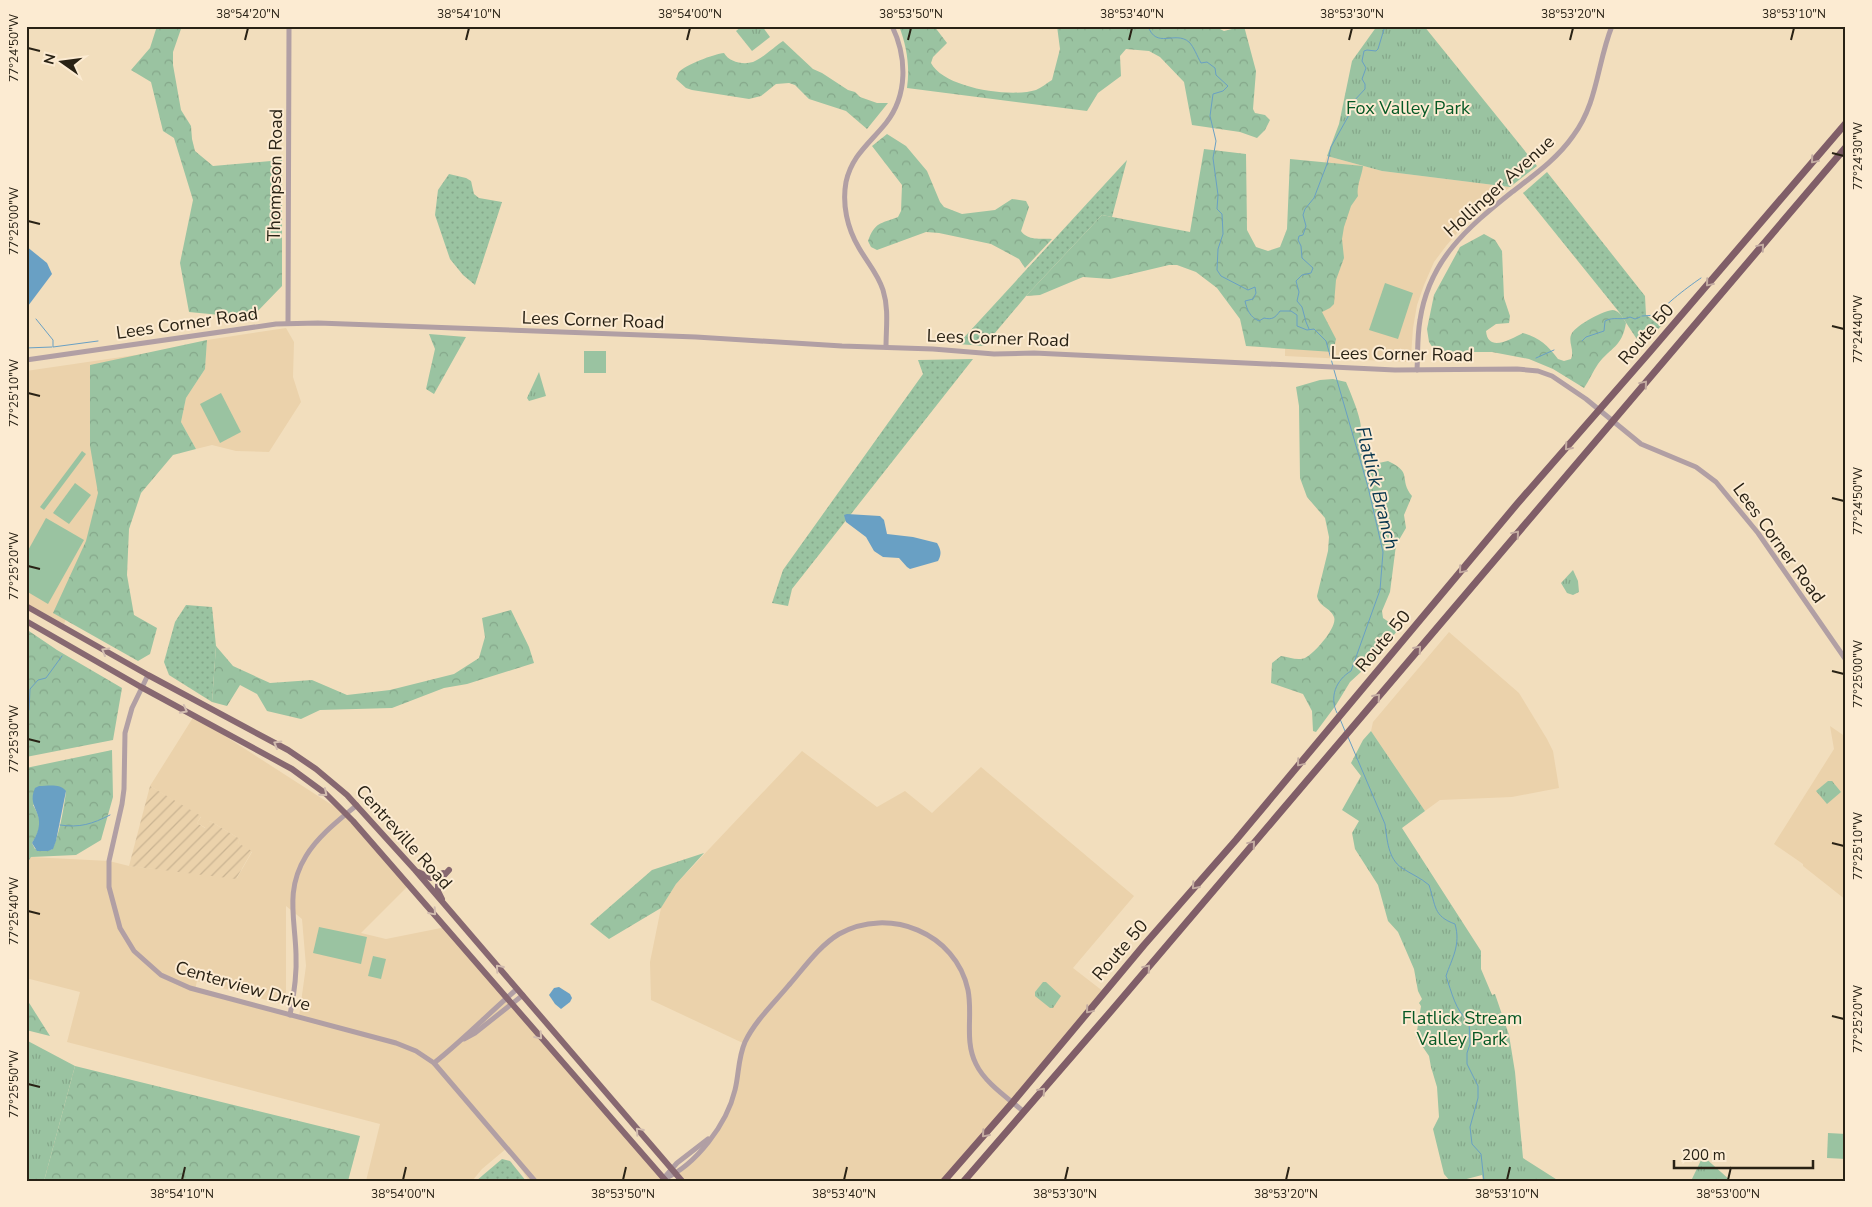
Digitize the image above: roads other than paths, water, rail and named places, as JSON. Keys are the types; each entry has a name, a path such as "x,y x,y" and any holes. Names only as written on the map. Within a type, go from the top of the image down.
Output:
{"highway":[{"name":"Route 50","path":"944,1181 1013,1102 1144,944 1236,840 1518,504 1846,123"},
{"name":"Route 50","path":"964,1181 1846,147"}],"main road":[{"name":"Centreville Road","path":"26,606 148,675 288,750 331,781 357,805 415,870 682,1181"},
{"name":"Centreville Road","path":"26,621 141,687 292,769 326,794 346,814 665,1180"},
{"path":"415,870 435,878 448,870 440,879 438,886 445,905"}],"street":[{"name":"Thompson Road","path":"288,323 289,26"},
{"path":"886,347 887,310 883,291 875,271 853,237 846,216 845,200 846,183 853,163 862,148 887,122 893,112 900,92 903,78 903,57 892,26"},
{"name":"Hollinger Avenue","path":"1417,370 1420,319 1428,289 1436,270 1450,248 1467,230 1554,158 1574,136 1585,117 1594,94 1603,52 1612,26"},
{"name":"Lees Corner Road","path":"26,360 288,323 318,323 886,347 994,354 1034,353 1417,370 1500,368 1538,371 1552,376 1600,410 1641,444 1696,467 1716,482 1758,533 1846,660"},
{"name":"Centerview Drive","path":"148,675 128,718 125,734 124,789 108,863 109,887 120,928 134,951 161,975 190,988 396,1043 416,1051 434,1063 535,1181"},
{"path":"290,1015 296,973 292,904 294,882 302,862 312,847 357,805"},
{"path":"665,1180 676,1174 700,1152 722,1124 729,1110 736,1086 741,1054 749,1034 756,1025 815,955 830,941 850,929 872,923 895,923 916,929 935,939 954,959 964,977 968,990 970,1010 969,1040 976,1064 988,1080 1024,1112"},
{"path":"434,1063 460,1042 517,989"},
{"path":"460,1042 475,1033 523,995"},
{"path":"665,1180 671,1168 712,1136"}],"water":[{"path":"26,246 47,263 52,274 26,307"},
{"path":"844,515 880,516 884,520 887,534 913,537 937,543 940,552 938,561 910,569 899,558 883,557 874,551 866,537 846,522"},
{"path":"39,786 57,786 66,791 56,841 53,849 48,851 37,851 32,843 39,825 33,795 35,788"},
{"path":"559,987 570,994 572,998 561,1009 549,995 554,988"}],"waterway":[{"name":"Flatlick Branch","path":"1148,26 1151,33 1156,37 1178,38 1189,42 1201,63 1207,62 1215,68 1216,75 1228,86 1223,91 1213,94 1210,116 1216,141 1213,158 1218,195 1217,209 1222,214 1223,234 1218,249 1217,270 1221,276 1248,290 1255,287 1256,293 1253,299 1245,301 1249,313 1259,321 1264,318 1271,319 1280,311 1291,311 1297,315 1297,326 1307,330 1314,329 1326,341 1333,366"},
{"path":"1309,329 1302,307 1297,301 1299,292 1296,281 1302,275 1311,273 1313,268 1302,258 1301,246 1298,240 1299,236 1303,235 1306,226 1303,215 1305,209 1314,198 1327,164 1331,147 1349,115 1353,102 1365,89 1362,79 1366,68 1362,61 1364,51 1376,51 1378,49 1385,26"},
{"path":"1642,316 1658,315 1671,301 1701,278"},
{"path":"1582,341 1586,337 1604,331 1605,321 1640,317"},
{"path":"36,319 53,340 53,347 98,341"},
{"path":"26,348 52,347"},
{"path":"1536,358 1554,350"},
{"name":"Flatlick Branch","path":"1334,370 1368,487 1383,552 1380,590 1351,671 1341,679 1335,689 1334,701 1337,713"},
{"path":"26,714 29,710 30,689 38,680 46,678 62,656"},
{"name":"Flatlick Branch","path":"1340,719 1345,731"},
{"name":"Flatlick Branch","path":"1348,737 1385,824 1391,854 1397,864 1429,885 1439,914 1455,924 1457,932 1456,945 1446,976 1457,1007 1469,1022 1470,1044 1467,1053 1467,1064 1478,1086 1478,1098 1470,1127 1472,1144 1481,1154 1484,1181"},
{"path":"60,825 74,826 86,824 110,815"}],"park label":[{"name":"Fox Valley Park","path":"1408,108"},
{"name":"Flatlick Stream Valley Park","path":"1462,1028"}]}
